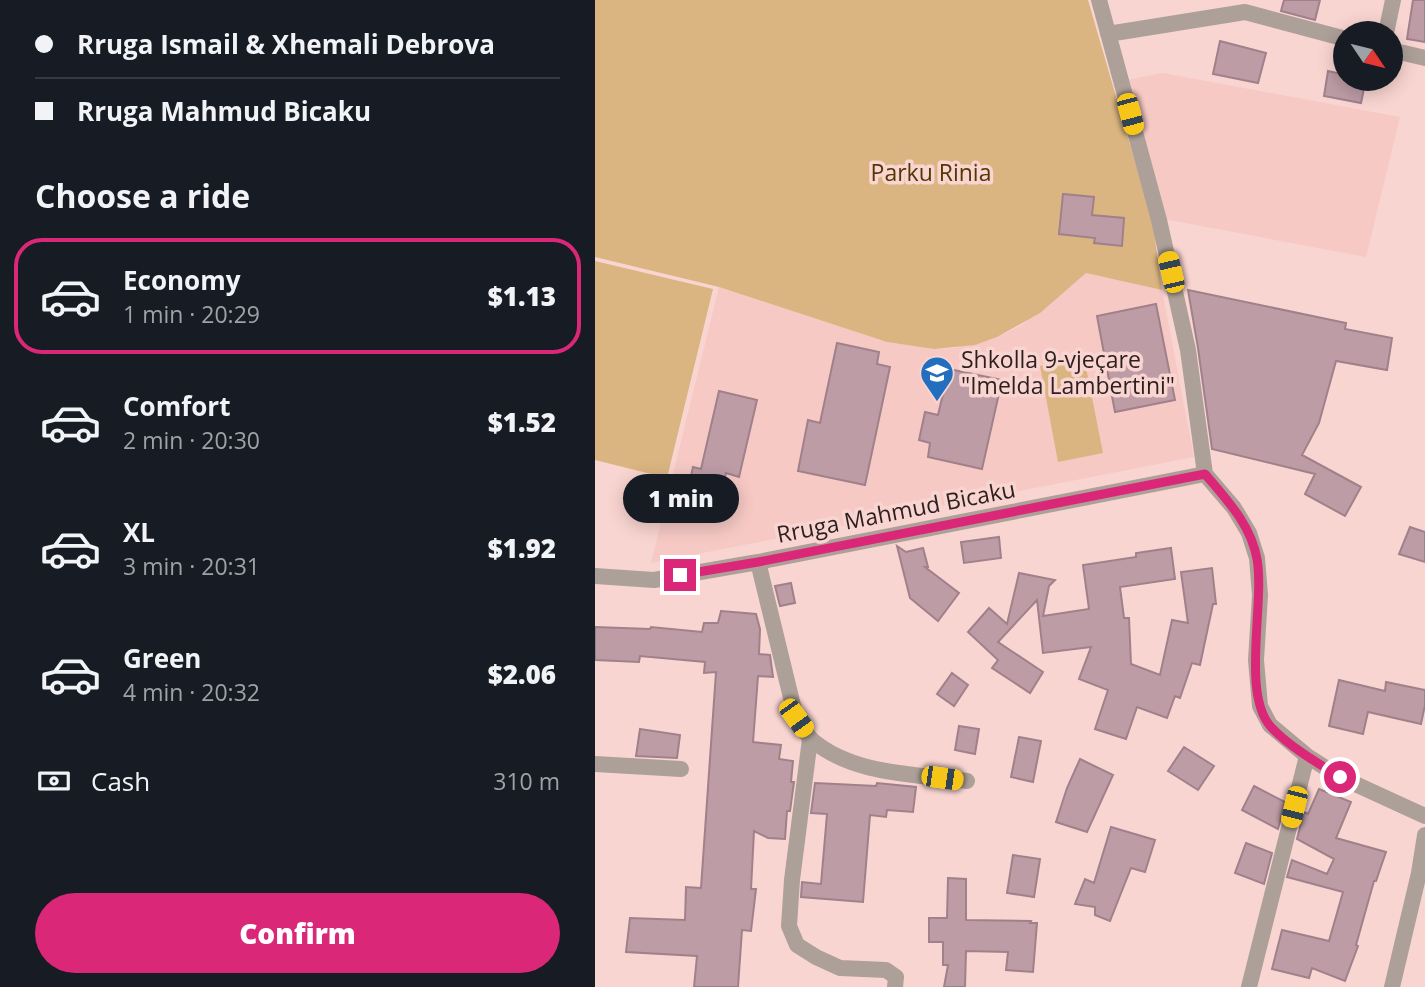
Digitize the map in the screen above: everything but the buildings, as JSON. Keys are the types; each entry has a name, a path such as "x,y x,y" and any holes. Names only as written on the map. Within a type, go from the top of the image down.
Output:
{"street":[{"path":"1099,0 1159,220 1186,337 1205,474 1234,508 1249,533 1257,558 1260,595 1256,660 1260,706 1269,725 1307,756 1340,777 1425,816"},
{"path":"1389,21 1394,0"},
{"path":"1108,34 1245,12 1333,36"},
{"path":"1403,53 1425,58"},
{"name":"Rruga Mahmud Bicaku","path":"595,576 654,580 1205,474"},
{"path":"758,562 796,718 810,738 832,753 856,764 967,781"},
{"path":"810,738 792,880 789,926 797,945 816,957 840,968 885,970 896,977 895,987"},
{"path":"1249,987 1307,756"},
{"path":"595,764 681,769"},
{"path":"1392,987 1419,873 1425,835"}],"shaded area":[{"path":"1163,73 1400,117 1366,257 1164,219 1127,80"},
{"name":"Shkolla 9-vjeçare \"Imelda Lambertini\"","path":"1086,273 1162,290 1194,457 651,563 719,287 887,342 934,349 955,348 997,337 1022,325"}],"green space":[{"name":"Parku Rinia","path":"595,0 1088,0 1153,224 1162,290 1086,273 1040,313 997,337 975,345 934,349 887,342 719,287 595,257"},
{"path":"595,261 713,289 667,478 595,460"},
{"path":"1084,357 1103,453 1058,462 1040,366"}],"place":[{"name":"Shkolla 9-vjeçare \"Imelda Lambertini\"","path":"937,403"}],"route":[{"path":"680,575 1205,474 1234,508 1249,533 1257,558 1260,595 1256,660 1260,706 1269,725 1307,756 1340,777"}]}
